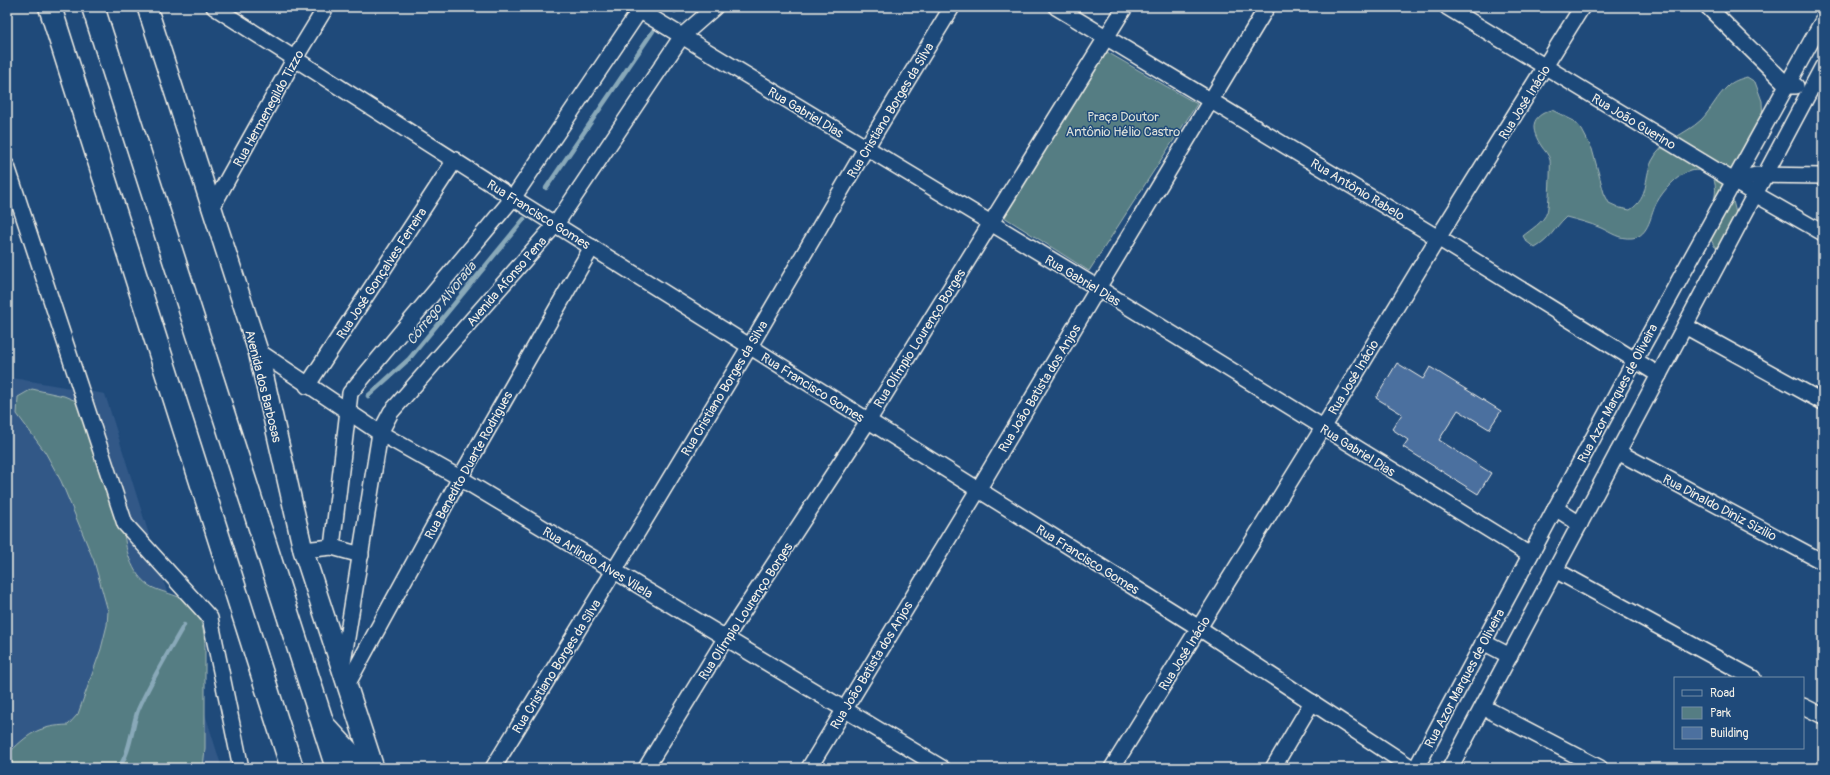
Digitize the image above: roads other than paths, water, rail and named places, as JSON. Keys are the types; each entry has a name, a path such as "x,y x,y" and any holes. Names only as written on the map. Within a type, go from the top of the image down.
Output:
{"highway":[{"path":"50,7 292,768"},
{"path":"93,7 337,768"},
{"path":"322,724 363,768"}],"main road":[{"name":"Avenida dos Barbosas","path":"147,7 258,351 303,550 374,768"}],"street":[{"name":"Rua Francisco Gomes","path":"214,7 513,198 1199,628 1412,768"},
{"name":"Rua Hermenegildo Tizzo","path":"211,209 295,58 326,7"},
{"name":"Avenida Afonso Pena","path":"345,678 380,433 391,412 556,224 682,36 715,7"},
{"name":"Rua Cristiano Borges da Silva","path":"493,768 750,346 866,148 952,7"},
{"name":"Rua Antônio Rabelo","path":"1056,7 1438,238 1659,375"},
{"name":"Rua Olímpio Lourenço Borges","path":"646,768 725,639 868,421 1125,7"},
{"name":"Rua João Batista dos Anjos","path":"809,768 978,490 1267,7"},
{"name":"Rua João Guerino","path":"1447,7 1733,181 1823,233"},
{"name":"Rua José Inácio","path":"1112,768 1582,7"},
{"path":"1708,7 1788,86 1817,87"},
{"name":"Rua Gabriel Dias","path":"638,8 1098,288 1530,555"},
{"path":"332,547 350,393 513,198 638,8"},
{"name":"Rua Azor Marques de Oliveira","path":"1416,768 1635,360 1733,181 1788,86 1823,20"},
{"path":"1450,768 1765,175 1817,87 1823,66"},
{"name":"Rua José Gonçalves Ferreira","path":"307,386 455,160"},
{"path":"7,166 125,524 210,618 241,768"},
{"path":"1733,181 1747,176 1823,176"},
{"name":"Rua Benedito Duarte Rodrigues","path":"345,678 592,247"},
{"path":"1685,326 1823,402"},
{"name":"Rua Arlindo Alves Vilela","path":"258,351 307,386 348,410 380,433 460,478 725,639 942,768"},
{"name":"Rua Dinaldo Diniz Sizilio","path":"1618,452 1823,562"},
{"path":"1555,508 1580,524"},
{"path":"303,550 332,547 362,555"},
{"path":"1555,570 1751,677"},
{"path":"1484,642 1510,656"},
{"path":"1274,768 1312,702"},
{"path":"1804,706 1823,716"},
{"path":"1483,707 1600,768"}],"waterway":[{"name":"Córrego Alvorada","path":"675,11 679,7"},
{"name":"Córrego Alvorada","path":"546,188 653,31"},
{"name":"Córrego Alvorada","path":"368,396 409,359 524,219"},
{"name":"Córrego Alvorada","path":"118,768 125,756 138,710 143,699 184,625"}],"park label":[{"name":"Praça Doutor Antônio Hélio Castro","path":"1123,124"}]}
